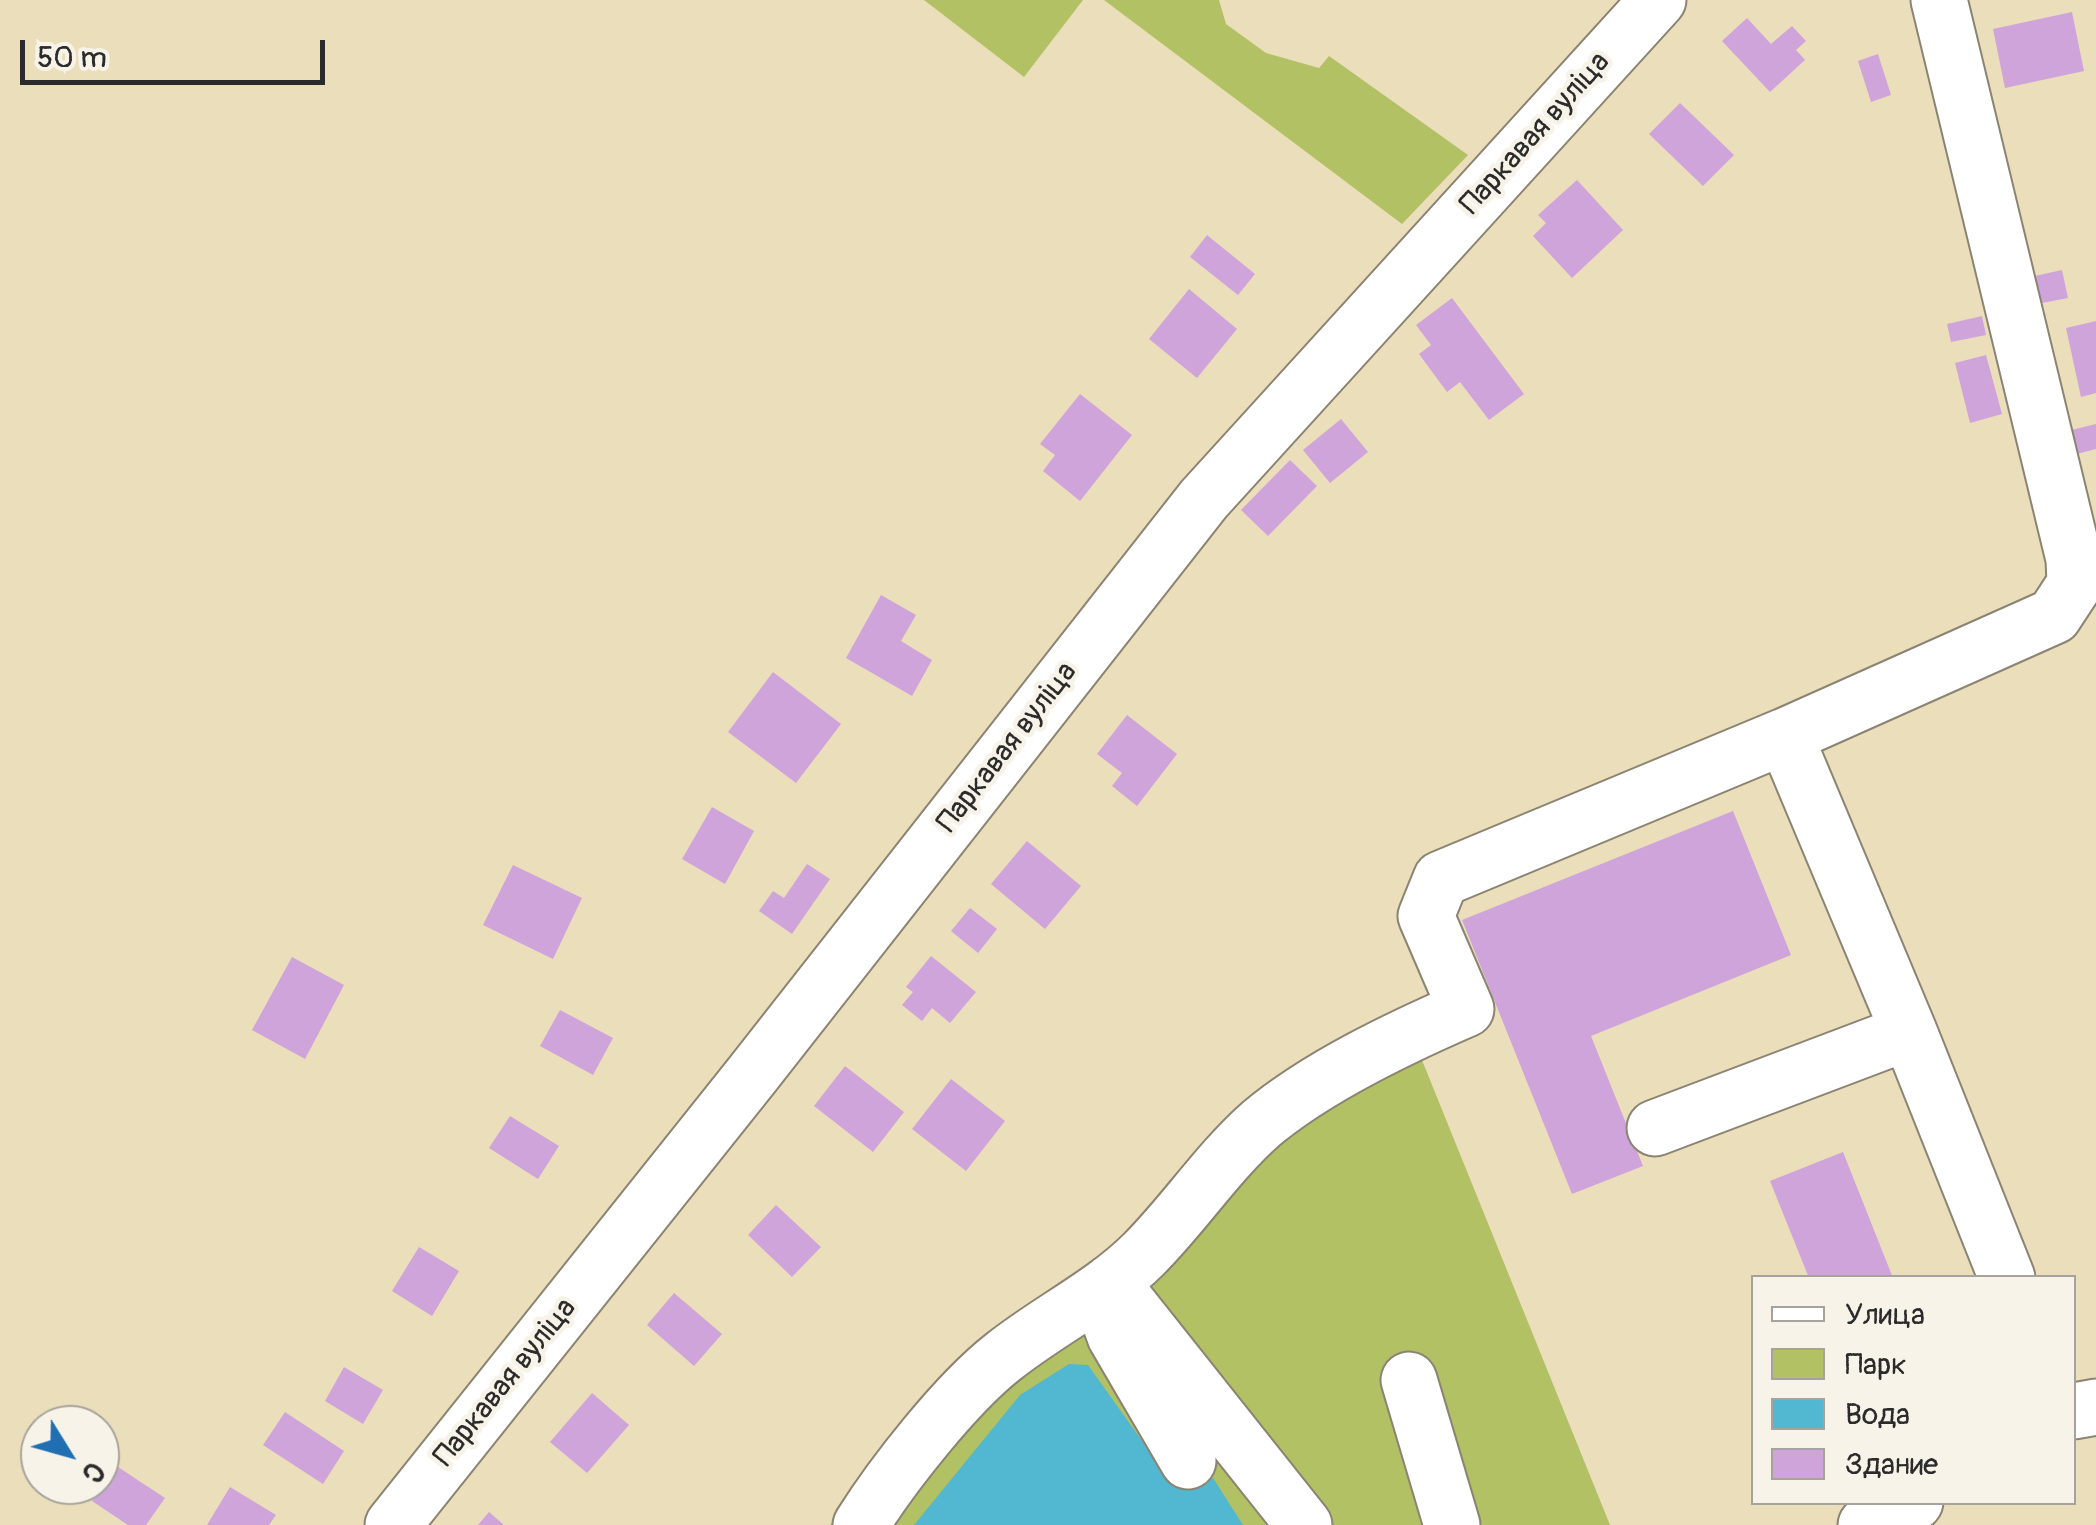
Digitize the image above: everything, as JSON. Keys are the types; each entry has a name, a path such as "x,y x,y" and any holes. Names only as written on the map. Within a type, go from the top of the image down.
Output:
{"street":[{"name":"Паркавая вуліца","path":"393,1525 1204,499 1658,0"},
{"path":"861,1525 950,1409 1001,1358 1111,1282 1144,1254 1262,1123 1344,1069 1411,1032 1466,1009 1426,916 1442,879 1786,736 2054,616 2075,584 2074,559 1938,0"},
{"path":"1786,736 2006,1275"},
{"path":"1655,1128 1909,1032"},
{"path":"1111,1282 1106,1309 1115,1336 1188,1461"},
{"path":"1111,1282 1304,1525"},
{"path":"1409,1380 1452,1525"},
{"path":"1866,1525 1909,1505"}],"green space":[{"path":"924,0 1083,0 1024,77"},
{"path":"1104,0 1219,0 1226,24 1266,53 1319,68 1329,56 1468,155 1402,224"},
{"path":"1411,1033 1610,1525 830,1525 926,1418"}],"water":[{"path":"1069,1364 1088,1365 1167,1476 1213,1478 1243,1525 914,1525 1020,1395"}],"building":[{"path":"2072,12 2084,71 2005,88 1993,29"},
{"path":"1747,18 1771,44 1792,26 1806,41 1796,50 1805,60 1770,92 1722,41"},
{"path":"1878,54 1891,95 1871,102 1858,61"},
{"path":"1680,103 1734,155 1703,186 1649,134"},
{"path":"1577,180 1623,230 1572,278 1533,236 1546,223 1538,215"},
{"path":"1207,235 1255,274 1238,295 1190,257"},
{"path":"2062,270 2068,298 2026,306 2021,279"},
{"path":"1189,289 1237,329 1197,378 1149,339"},
{"path":"1452,298 1524,394 1489,420 1460,382 1447,392 1419,354 1431,345 1416,325"},
{"path":"1982,316 1986,335 1951,342 1947,324"},
{"path":"2096,321 2096,393 2081,397 2066,328"},
{"path":"1986,355 2002,414 1970,423 1955,363"},
{"path":"1080,394 1132,435 1080,501 1043,471 1055,455 1040,444"},
{"path":"1341,419 1368,452 1330,483 1303,450"},
{"path":"2096,424 2096,449 2069,456 2063,432"},
{"path":"1290,460 1317,486 1268,536 1241,510"},
{"path":"881,595 916,615 901,641 932,660 912,696 846,658"},
{"path":"773,672 841,724 796,783 728,732"},
{"path":"1127,715 1177,754 1137,806 1112,786 1122,773 1097,754"},
{"path":"712,807 754,831 725,884 682,859"},
{"path":"1733,811 1791,955 1591,1036 1643,1166 1572,1194 1462,920"},
{"path":"1027,841 1081,886 1045,929 991,884"},
{"path":"807,864 830,879 792,934 759,911 773,891 784,898"},
{"path":"513,865 582,898 553,959 483,925"},
{"path":"970,908 997,929 978,953 951,931"},
{"path":"931,956 976,992 950,1023 932,1008 922,1021 902,1005 913,992 906,987"},
{"path":"292,957 344,985 305,1059 252,1030"},
{"path":"560,1010 613,1038 593,1075 540,1046"},
{"path":"845,1066 904,1112 873,1152 814,1106"},
{"path":"951,1079 1005,1121 966,1171 912,1129"},
{"path":"510,1116 559,1146 538,1179 489,1148"},
{"path":"1843,1152 1892,1275 1808,1275 1770,1181"},
{"path":"776,1205 821,1247 792,1277 748,1235"},
{"path":"419,1247 459,1271 432,1316 392,1291"},
{"path":"674,1293 722,1334 694,1366 647,1325"},
{"path":"344,1367 383,1390 363,1424 325,1401"},
{"path":"592,1393 629,1425 587,1473 550,1442"},
{"path":"285,1412 344,1451 323,1484 263,1445"},
{"path":"120,1468 165,1498 146,1525 128,1525 98,1505 120,1505"},
{"path":"230,1487 276,1515 269,1525 207,1525"},
{"path":"489,1512 504,1525 478,1525"}]}
